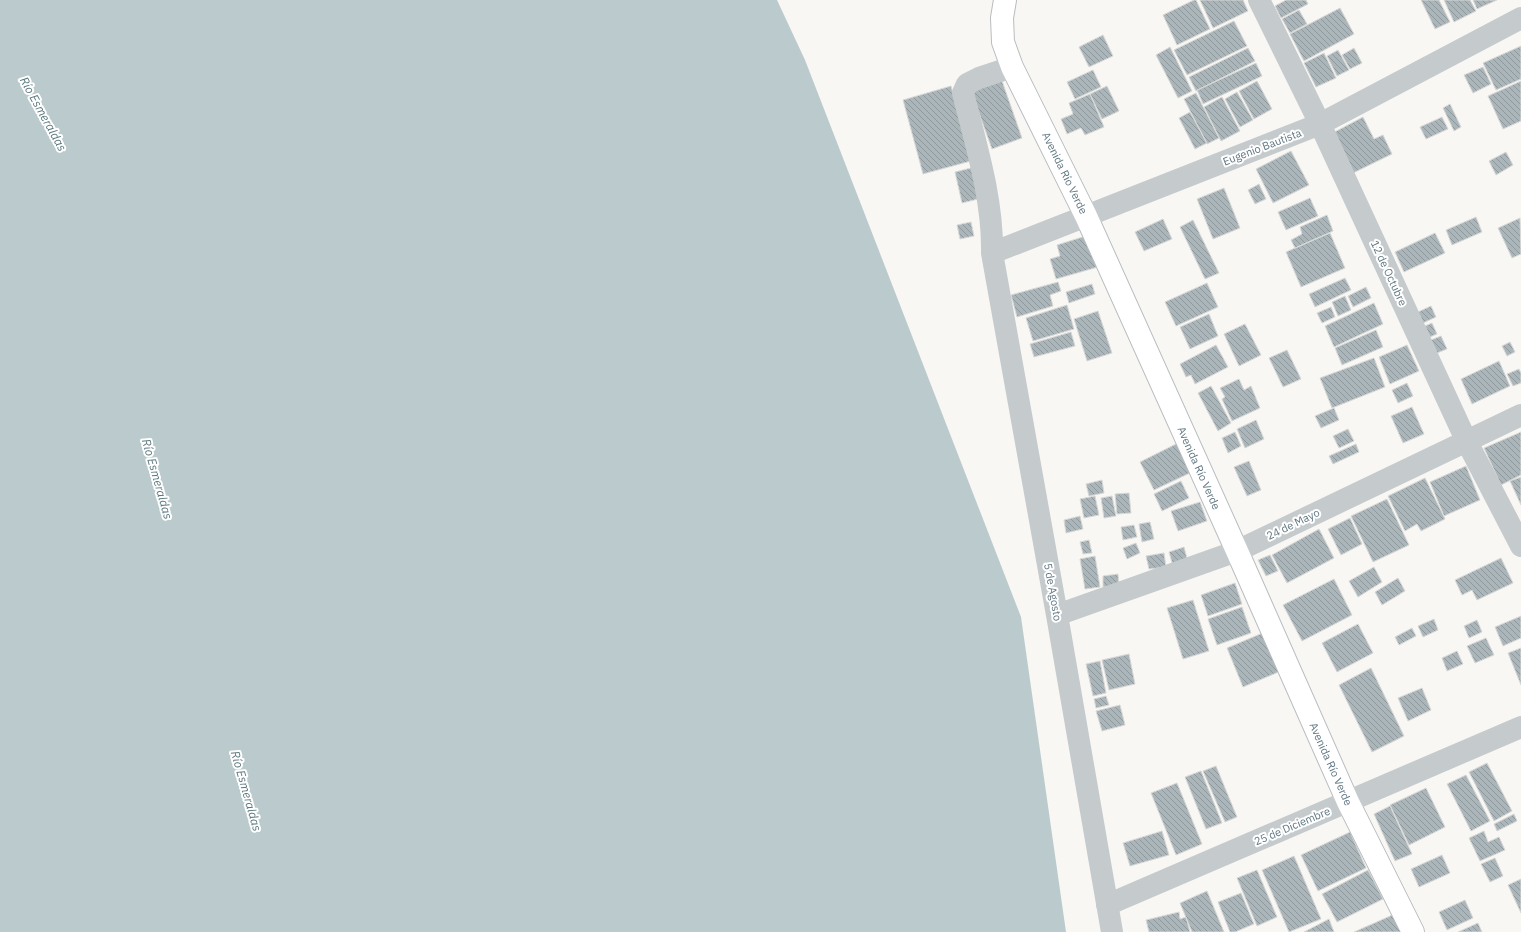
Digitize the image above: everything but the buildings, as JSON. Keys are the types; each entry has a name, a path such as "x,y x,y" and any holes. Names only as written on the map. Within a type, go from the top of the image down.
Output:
{"main road":[{"name":"Avenida Río Verde","path":"1005,0 1002,18 1003,42 1012,67 1086,216 1348,802 1413,932"}],"street":[{"name":"12 de Octubre","path":"1259,0 1320,124 1466,440 1521,546"},
{"name":"Eugenio Bautista","path":"992,253 1320,124 1521,18"},
{"name":"5 de Agosto","path":"1012,67 979,78 967,84 963,93 981,167 992,233 992,253 1112,932"},
{"name":"24 de Mayo","path":"1057,615 1237,551 1521,414"},
{"name":"25 de Diciembre","path":"1107,905 1521,727"}],"water":[{"name":"Río Esmeraldas","path":"0,0 777,0 805,60 1021,617 1066,932 0,932"}]}
